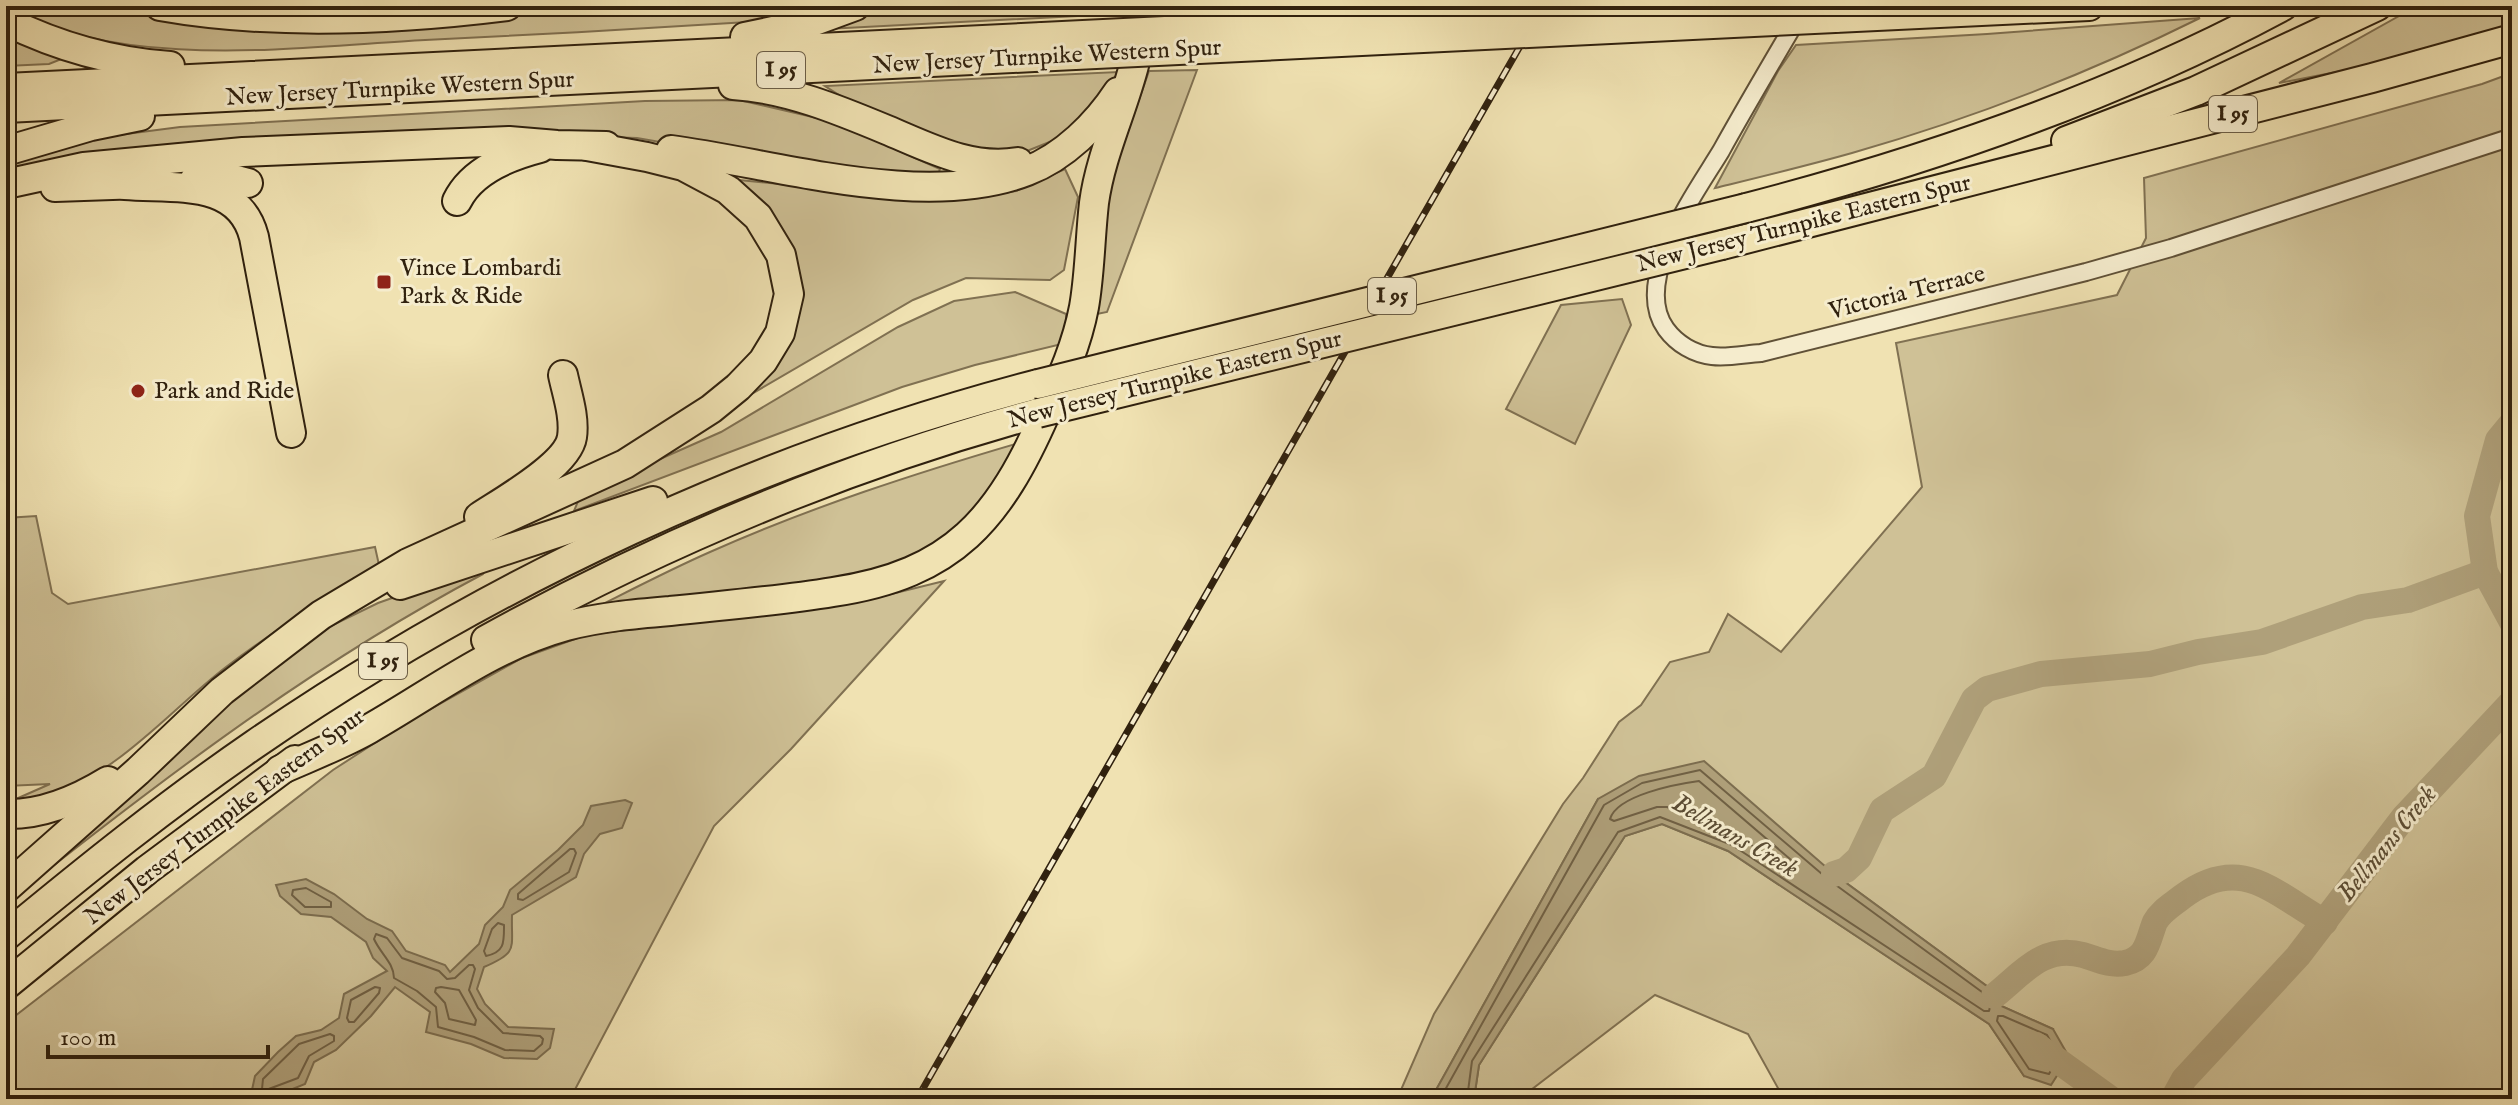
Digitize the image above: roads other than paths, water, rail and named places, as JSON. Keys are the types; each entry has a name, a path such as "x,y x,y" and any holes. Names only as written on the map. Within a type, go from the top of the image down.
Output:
{"highway":[{"path":"160,6 224,14 320,17 394,16 507,6"},
{"path":"605,59 685,43 776,32 824,19 855,6"},
{"path":"280,770 367,730 483,660 550,631 612,617 794,598 856,588 922,567 959,544 992,509 1021,467 1069,359 1084,306 1097,186 1105,154 1126,98 1141,28 1142,6"},
{"name":"New Jersey Turnpike Western Spur","path":"10,98 276,95 529,82 1680,6"},
{"name":"New Jersey Turnpike Western Spur","path":"10,98 342,71 605,59 1038,47 2089,6"},
{"name":"New Jersey Turnpike Eastern Spur","path":"6,936 201,782 394,654 594,546 713,493 897,425 1038,384 1746,208 1873,173 2037,117 2168,62 2283,6"},
{"path":"1954,187 2196,91 2377,6"},
{"path":"6,21 64,45 145,64 254,63 342,71"},
{"name":"New Jersey Turnpike Eastern Spur","path":"6,985 155,864 280,770 363,714 468,650 655,552 736,516 860,468 1038,413 1954,187 2512,39"},
{"path":"6,185 105,164 243,152 528,141 557,145 628,145 869,182 955,185 1000,179 1035,168 1063,150 1101,115 1134,63"},
{"path":"529,82 597,91 721,85 769,90 837,111 956,158 979,163 1018,162 1063,150"},
{"path":"6,151 133,117 276,95"},
{"path":"457,201 468,184 490,168 525,152 557,145"},
{"path":"408,563 625,464 711,409 738,387 763,361 780,333 789,294 785,268 767,229 749,207 728,190 683,166 587,146"},
{"path":"6,185 125,185 222,178 248,183"},
{"path":"125,185 215,193 236,204 246,215 254,237 291,433"},
{"path":"6,888 247,670 336,604 468,525 565,454 573,431 563,375"},
{"path":"291,638 368,599 432,574 670,494 804,458"},
{"path":"6,814 36,812 81,797 111,780 183,726"}],"street":[{"name":"Victoria Terrace","path":"1805,6 1699,187 1657,272 1654,291 1661,323 1672,337 1689,350 1712,356 1761,353 2086,272 2241,227 2512,137"}],"water":[{"path":"1704,761 1834,874 1988,987 1999,1005 2053,1029 2069,1057 2051,1085 2024,1076 1989,1024 1728,851 1662,824 1625,836 1479,1065 1474,1099 1431,1099 1598,799 1639,776"},
{"path":"625,800 632,803 622,828 600,834 584,854 576,877 512,915 511,948 503,957 484,967 477,989 485,1004 508,1027 554,1029 550,1048 537,1059 504,1058 471,1044 426,1032 430,1012 395,987 336,1050 314,1062 305,1084 268,1099 250,1099 255,1076 278,1052 296,1036 321,1030 339,1018 344,994 387,971 373,958 366,942 331,917 301,914 280,896 276,885 306,879 334,894 367,919 392,931 406,951 445,965 450,972 479,944 485,925 503,907 510,890 583,825 591,806"}],"waterway":[{"name":"Bellmans Creek","path":"2512,423 2498,440 2477,516 2485,572 2512,622"},
{"path":"1834,874 1846,870 1859,858 1882,810 1934,776 1974,699 1987,689 2041,674 2150,664 2198,652 2262,642 2362,607 2408,600 2485,572"},
{"name":"Bellmans Creek","path":"2173,1099 2184,1079 2298,956 2404,817 2512,702"},
{"path":"1994,996 2034,963 2056,954 2083,955 2114,964 2133,960 2143,952 2155,922 2164,911 2203,884 2222,878 2256,882 2325,922"},
{"name":"Bellmans Creek","path":"2036,1045 2111,1099"}],"railway":[{"path":"917,1099 1543,6"}],"place":[{"name":"Vince Lombardi Park & Ride","path":"384,282"},
{"name":"Park and Ride","path":"138,391"}]}
